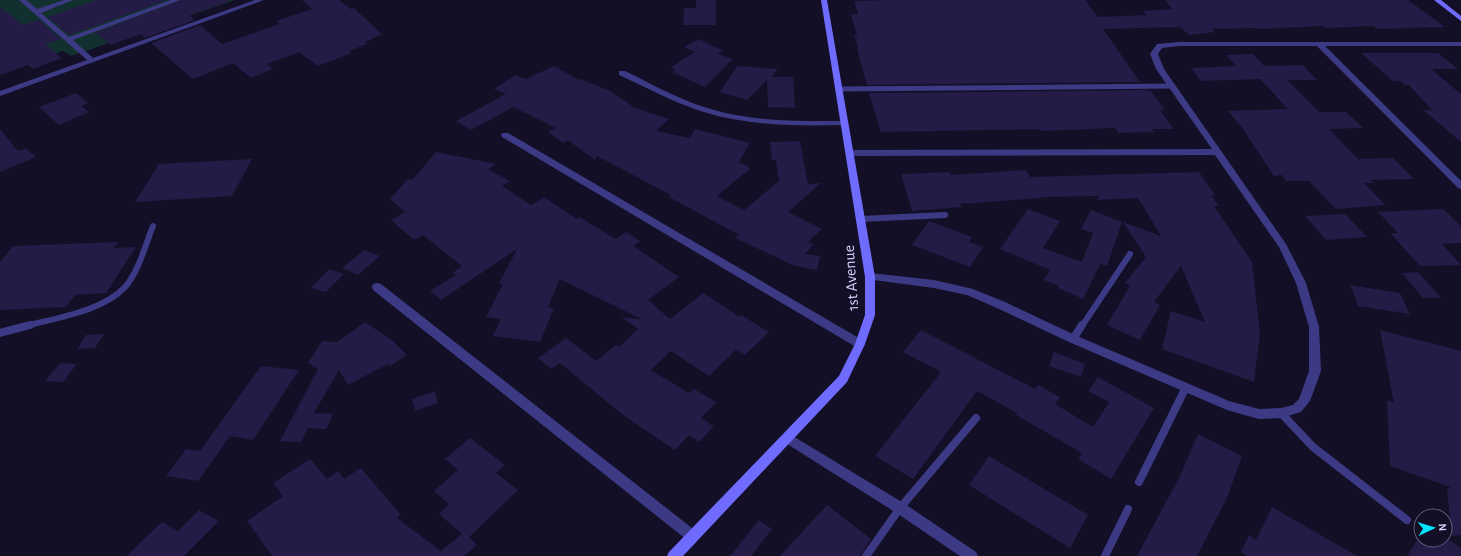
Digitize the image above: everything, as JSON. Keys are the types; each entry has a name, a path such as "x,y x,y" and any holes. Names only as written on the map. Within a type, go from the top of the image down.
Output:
{"street":[{"path":"22,0 92,61"},
{"path":"36,12 70,0"},
{"path":"67,40 177,0"},
{"path":"0,94 262,0"},
{"name":"1st Avenue","path":"674,556 843,380 860,344 870,315 870,277 824,0"},
{"path":"1437,0 1461,18"},
{"path":"870,277 934,284 969,292 1001,305 1073,339 1227,405 1259,414 1281,413 1297,409 1304,401 1315,371 1314,327 1301,283 1283,246 1160,69 1154,54 1160,46 1179,44 1461,44"},
{"path":"1320,45 1461,186"},
{"path":"622,73 694,106 723,115 761,121 844,123"},
{"path":"505,135 860,344"},
{"path":"849,153 1218,152"},
{"path":"377,287 692,536"},
{"path":"788,438 900,508 971,556"}],"lane":[{"path":"838,89 1172,86"},
{"path":"861,219 945,215"},
{"path":"0,333 83,311 113,297 125,286 134,271 153,226"},
{"path":"1073,339 1130,254"},
{"path":"1139,482 1186,387"},
{"path":"1281,413 1312,447 1407,520"},
{"path":"866,556 900,508 976,418"},
{"path":"1105,556 1128,509"}],"green space":[{"path":"0,0 235,0 71,56 63,51 49,56 0,33"}],"building":[{"path":"97,0 167,0 69,35 48,17"},
{"path":"181,0 227,0 227,2 189,15 195,20 145,38 141,34 111,45 95,33"},
{"path":"302,0 339,0 351,9 354,8 382,34 365,42 367,44 349,51 352,53 318,66 299,52 267,64 273,69 251,78 233,63 193,79 151,43 200,25 222,44 280,24 276,21 312,9"},
{"path":"696,0 716,0 716,25 683,25 684,8 696,8"},
{"path":"1085,0 1098,17 1147,15 1142,11 1172,9 1165,0 1408,0 1445,27 1377,29 1373,26 1326,28 1323,26 1259,29 1212,29 1215,32 1189,35 1180,27 1103,29 1140,82 867,85 854,35 857,35 851,14 858,14 854,1"},
{"path":"0,7 23,25 39,20 61,39 45,44 62,58 33,69 28,65 0,75"},
{"path":"699,39 723,51 718,54 733,59 705,87 672,72 675,70 671,67 695,52 684,47"},
{"path":"1361,53 1438,53 1458,69 1431,69 1461,94 1461,142 1423,110 1432,110 1409,85 1405,85 1400,81 1393,81"},
{"path":"1253,54 1264,66 1303,65 1317,80 1287,80 1319,112 1346,112 1363,128 1329,129 1358,159 1393,158 1414,179 1371,180 1374,183 1364,183 1385,205 1336,209 1309,181 1286,181 1282,175 1274,176 1243,129 1228,111 1288,109 1260,79 1201,81 1191,68 1236,66 1226,55"},
{"path":"554,66 579,80 580,79 610,91 635,108 669,119 656,131 690,138 695,129 750,143 739,162 751,168 717,196 744,210 779,181 776,160 772,160 770,142 800,141 808,184 821,183 788,212 822,229 808,242 814,244 805,254 820,256 817,270 795,266 735,238 739,235 669,197 671,195 597,156 595,160 568,140 563,143 548,132 556,128 513,107 471,130 456,121 506,94 494,89 515,75 526,79"},
{"path":"737,66 778,69 771,77 793,77 795,108 768,107 767,80 747,100 720,92"},
{"path":"1151,91 1165,110 1160,110 1174,129 1152,129 1154,132 1118,133 1115,128 1040,131 1039,129 881,132 869,93"},
{"path":"76,93 88,103 81,106 89,112 59,125 39,107"},
{"path":"0,129 18,151 26,148 36,157 0,172"},
{"path":"436,152 496,164 488,169 510,181 502,186 531,205 544,197 577,219 579,217 616,239 626,232 640,241 633,246 679,277 648,300 670,319 703,293 740,317 741,315 769,332 745,355 736,350 709,376 671,351 651,370 689,393 694,389 716,402 701,418 714,426 699,442 689,435 675,450 623,415 560,363 551,369 538,358 566,338 596,361 616,345 619,347 638,329 621,317 641,319 560,279 548,307 554,308 540,342 493,336 501,319 486,317 503,284 499,284 517,249 441,300 430,291 456,275 452,273 462,266 423,235 414,240 391,220 405,212 390,199 408,179 412,180"},
{"path":"252,159 232,196 135,202 159,164"},
{"path":"1026,170 1030,177 1199,172 1215,195 1211,195 1219,206 1214,206 1252,262 1260,334 1254,382 1162,349 1171,311 1205,322 1181,266 1154,302 1160,305 1140,340 1107,325 1130,286 1125,283 1146,257 1123,222 1161,236 1138,198 1097,200 1099,196 1041,197 1042,198 960,204 962,207 912,211 901,174 950,172 951,175"},
{"path":"1028,209 1060,221 1043,248 1082,262 1093,233 1081,229 1091,210 1122,222 1107,266 1100,264 1083,299 1044,280 1050,270 1000,249"},
{"path":"1443,209 1461,226 1461,243 1442,244 1461,265 1420,266 1390,233 1398,233 1378,212"},
{"path":"1345,214 1367,237 1326,240 1305,216"},
{"path":"929,221 972,237 969,242 983,247 970,267 912,245"},
{"path":"118,242 114,248 136,247 106,293 75,295 66,307 0,310 0,262 13,246"},
{"path":"364,250 380,256 358,275 342,268"},
{"path":"329,269 344,274 326,292 311,288"},
{"path":"1418,272 1441,298 1423,298 1402,273"},
{"path":"1350,285 1400,293 1410,314 1357,306 1357,302"},
{"path":"365,322 393,341 407,355 390,366 388,364 348,385 339,370 314,413 333,414 326,429 308,428 301,442 280,441 318,369 308,363 322,341 337,342"},
{"path":"921,330 1035,389 1038,385 1060,397 1055,404 1093,427 1109,402 1088,391 1098,377 1154,408 1111,479 1078,459 1082,453 1016,415 1017,413 977,391 913,479 875,456 941,372 903,352"},
{"path":"1380,330 1461,351 1461,535 1453,536 1453,508 1449,508 1447,491 1450,487 1390,466 1387,400 1394,403"},
{"path":"104,334 95,348 77,349 86,335"},
{"path":"1054,352 1085,364 1081,377 1049,366"},
{"path":"60,363 77,364 63,382 45,381"},
{"path":"261,366 299,370 253,440 230,436 198,481 166,476 186,449 200,451"},
{"path":"435,391 438,403 415,411 412,399"},
{"path":"1198,434 1242,456 1227,498 1197,556 1137,556 1180,476"},
{"path":"470,438 505,465 496,473 518,490 469,537 477,545 464,556 272,556 247,521 283,496 273,483 310,459 327,479 338,471 344,479 361,468 401,515 397,518 441,551 462,534 439,514 449,504 434,491 458,470 445,459"},
{"path":"989,456 1088,515 1070,548 969,485"},
{"path":"827,505 871,539 860,556 780,556"},
{"path":"1272,507 1357,556 1247,556 1241,552 1249,535 1256,540"},
{"path":"199,510 219,521 184,556 126,556 162,522 178,531"},
{"path":"759,520 772,529 751,556 730,556"},
{"path":"1453,542 1461,548 1461,556 1407,556 1413,547 1413,548 1453,548"}]}
